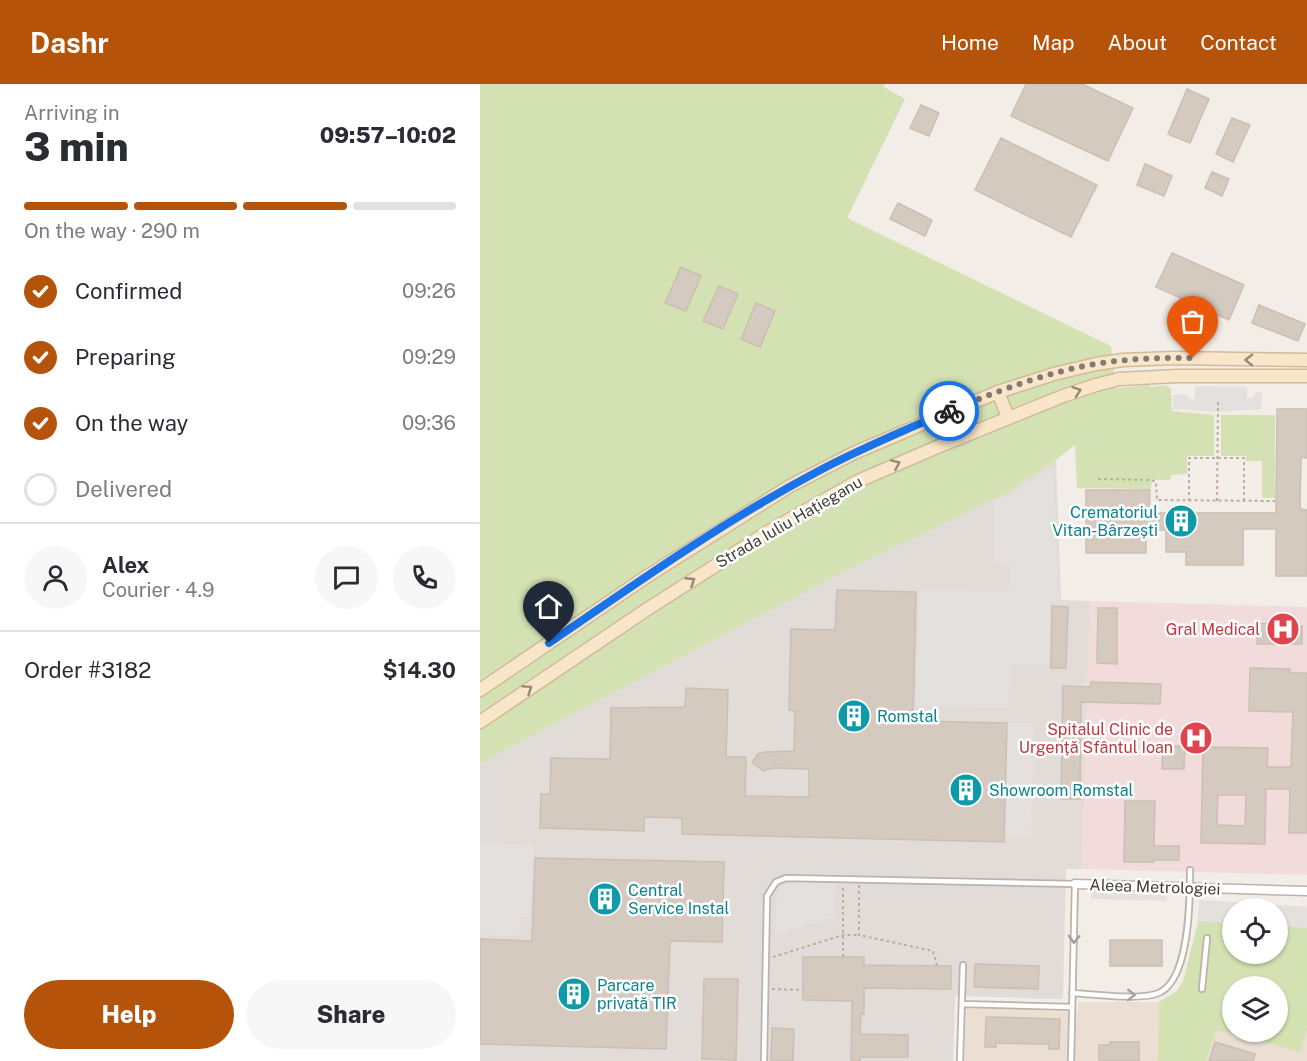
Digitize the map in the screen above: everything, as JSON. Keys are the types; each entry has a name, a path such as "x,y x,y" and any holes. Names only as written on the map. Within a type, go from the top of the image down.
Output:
{"main road":[{"name":"Strada Iuliu Hațieganu","path":"480,690 646,577 790,486 854,453 998,392 1054,374 1123,360 1183,358 1307,360"},
{"name":"Strada Iuliu Hațieganu","path":"480,722 655,604 802,512 884,469 1008,417 1096,385 1128,378 1307,376"},
{"path":"998,392 1008,417"}],"street":[{"name":"Aleea Metrologiei","path":"1075,884 1307,891"}],"lane":[{"path":"1072,993 1144,996 1155,994 1169,987 1179,971 1189,912 1190,870"},
{"path":"764,1061 767,896 776,882 786,878 1075,884 1071,1061"},
{"path":"1202,989 1206,938"},
{"path":"960,1061 963,966"},
{"path":"962,1004 1072,1007"}],"path":[{"path":"1217,501 1218,399"},
{"path":"1189,501 1189,458 1244,458 1244,501"},
{"path":"1098,479 1151,480 1156,483 1157,500 1275,501"},
{"path":"843,879 843,957"},
{"path":"859,880 859,935"},
{"path":"766,959 843,935 859,935 933,951 936,966"},
{"path":"766,989 803,990"}],"shaded area":[{"path":"1195,386 1247,387 1247,399 1254,397 1256,392 1262,392 1261,409 1218,412 1173,409 1173,395 1184,394 1190,399 1195,399"},
{"name":"Romstal","path":"1056,460 1061,600 1090,601 1082,869 1066,869 1063,999 955,996 953,1061 480,1061 480,763 845,571 1005,494"},
{"path":"1053,467 1059,602 1051,602 1049,665 1009,664 1008,708 916,706 919,590 1009,591 1010,565 995,564 994,501 1010,495"},
{"name":"Spitalul Clinic de Urgență Sfântul Ioan","path":"1090,601 1307,607 1307,875 1082,869"},
{"path":"1007,723 1034,723 1031,838 1004,837"},
{"path":"480,843 533,845 530,917 520,917 519,936 480,935"},
{"path":"787,883 836,884 835,917 775,935 777,894"},
{"path":"1091,888 1167,891 1167,901 1091,899"},
{"path":"1199,900 1222,901 1222,964 1288,964 1288,906 1307,907 1307,1061 964,1061 966,1008 1078,1012 1078,1002 1159,1002 1177,991 1186,975 1198,921"},
{"path":"1199,900 1222,901 1222,922 1198,921"},
{"path":"1288,906 1307,907 1307,928 1288,927"}],"green space":[{"path":"480,84 885,84 884,87 905,99 847,218 1111,346 1116,388 1166,385 1171,389 1172,411 1214,415 1214,456 1187,456 1187,474 1171,475 1170,480 1152,480 1151,489 1077,488 1075,445 1005,494 845,571 480,763"},
{"path":"1221,415 1275,415 1275,498 1262,498 1262,461 1246,461 1246,456 1221,456"},
{"path":"1198,921 1222,922 1222,964 1288,964 1288,927 1307,928 1307,1029 1300,1052 1266,1042 1288,1042 1288,976 1222,976 1222,1032 1216,1031 1206,1061 1158,1061 1159,1002 1177,991 1183,982"}],"building":[{"path":"1026,84 1082,84 1133,108 1108,161 1011,116"},
{"path":"1187,89 1209,99 1190,143 1168,134"},
{"path":"921,105 939,113 929,136 910,128"},
{"path":"1232,118 1250,125 1233,162 1216,154"},
{"path":"1001,138 1097,185 1071,237 975,190"},
{"path":"1145,164 1172,176 1164,196 1137,185"},
{"path":"1212,172 1229,179 1222,196 1205,188"},
{"path":"898,203 932,220 925,236 890,219"},
{"path":"1172,253 1244,285 1229,320 1156,287"},
{"path":"681,267 701,276 686,311 665,303"},
{"path":"719,286 738,294 723,329 703,321"},
{"path":"756,303 775,311 760,347 741,339"},
{"path":"1259,305 1305,324 1298,341 1252,323"},
{"name":"Crematoriul Vitan-Bârzești","path":"1277,409 1307,409 1307,458 1301,457 1300,509 1307,510 1307,576 1276,576 1276,529 1243,529 1243,565 1186,565 1186,552 1166,552 1166,530 1146,530 1146,553 1086,553 1086,490 1150,490 1149,513 1276,513"},
{"path":"837,590 916,592 913,721 1007,723 1004,842 682,834 682,818 644,817 644,831 540,828 541,794 550,794 551,758 610,759 611,708 685,707 686,688 728,690 726,757 746,757 745,796 809,797 809,769 772,768 763,771 752,762 758,754 764,752 794,751 795,711 789,710 791,629 835,630"},
{"path":"1052,606 1068,607 1066,668 1051,668"},
{"path":"1098,608 1117,608 1117,664 1097,663"},
{"path":"1273,618 1290,618 1290,626 1302,626 1302,644 1257,644 1257,623 1272,624"},
{"path":"1250,668 1290,669 1290,673 1307,673 1307,833 1289,833 1290,789 1266,789 1265,844 1201,843 1203,747 1268,748 1267,767 1291,767 1293,712 1249,711","holes":["1218,795 1246,795 1245,826 1217,825"]},
{"path":"1091,682 1161,684 1160,704 1081,702 1080,799 1061,799 1063,686 1090,687"},
{"path":"1163,746 1185,746 1184,769 1162,769"},
{"path":"1125,801 1155,801 1154,846 1179,846 1179,860 1124,862"},
{"path":"535,858 724,862 722,942 670,941 666,1049 480,1044 480,939 532,941"},
{"path":"1110,940 1162,940 1162,966 1110,966"},
{"path":"803,957 864,957 864,965 951,966 951,989 864,988 864,1014 861,1014 860,1034 908,1035 908,1057 860,1057 860,1061 851,1061 852,1001 803,1000"},
{"path":"975,964 1039,966 1038,989 974,987"},
{"path":"704,979 738,979 736,1060 702,1059"},
{"path":"986,1017 1060,1019 1059,1049 1049,1049 1049,1044 996,1043 996,1047 985,1047"},
{"path":"772,1028 794,1029 793,1061 771,1061"},
{"path":"1110,1042 1139,1042 1139,1061 1099,1061 1099,1045 1110,1045"},
{"path":"1215,1042 1255,1054 1253,1061 1209,1061"}],"way so far":[{"path":"949,411 1030,381 1096,364 1133,359 1193,358"}],"place":[{"name":"Crematoriul Vitan-Bârzești","path":"1181,521"},
{"name":"Gral Medical","path":"1283,629"},
{"name":"Romstal","path":"854,716"},
{"name":"Spitalul Clinic de Urgență Sfântul Ioan","path":"1196,738"},
{"name":"Showroom Romstal","path":"966,790"},
{"name":"Central Service Instal","path":"605,899"},
{"name":"Parcare privată TIR","path":"574,994"}],"route":[{"path":"549,643 630,587 790,486 854,453 949,411"}]}
